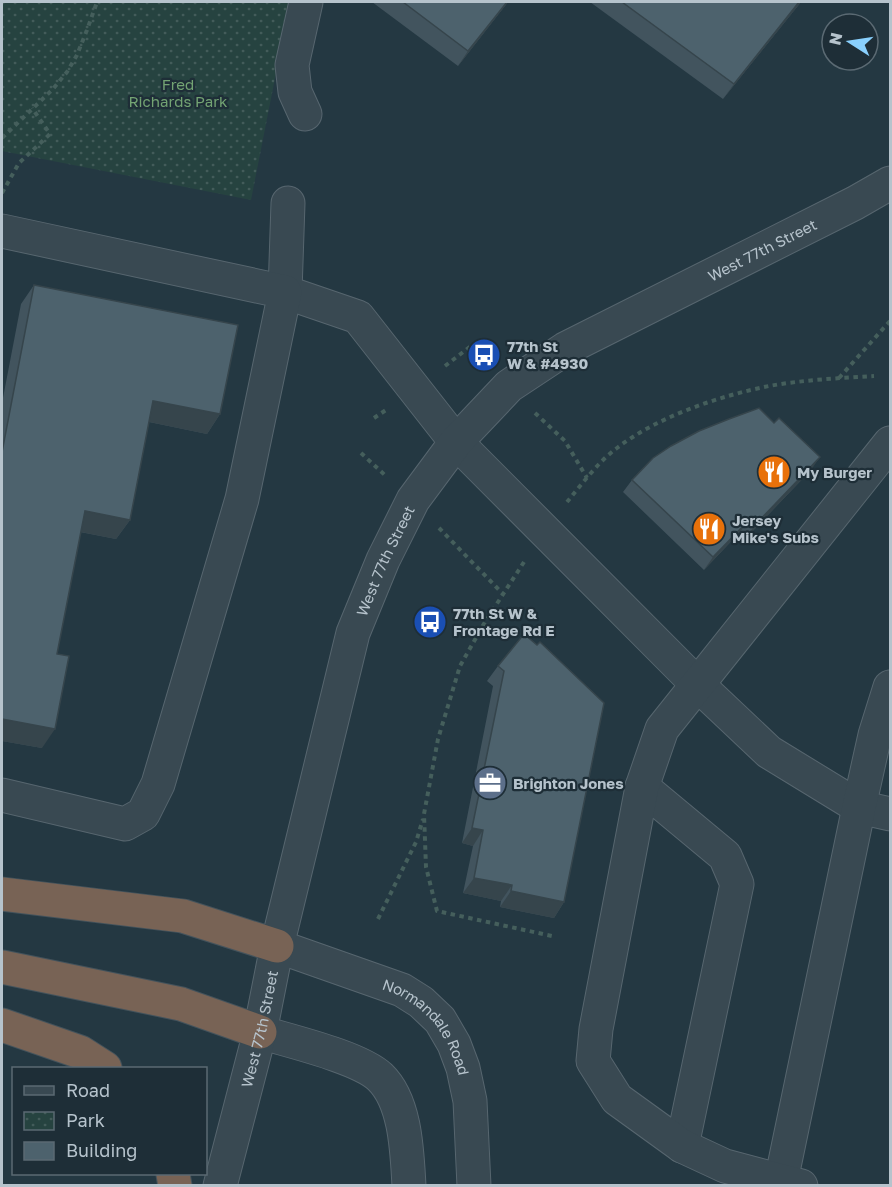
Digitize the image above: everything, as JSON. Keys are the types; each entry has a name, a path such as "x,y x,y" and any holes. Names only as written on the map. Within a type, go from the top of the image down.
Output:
{"highway":[{"path":"2,894 183,916 277,946"},
{"path":"2,967 182,1004 260,1032"},
{"path":"2,1025 80,1052 103,1067"}],"street":[{"path":"305,114 295,92 292,65 306,2"},
{"name":"West 77th Street","path":"220,1185 260,1032 277,946 353,633 383,560 413,500 456,442 508,386 565,350 891,183"},
{"path":"2,795 125,824 143,814 158,784 242,499 285,291 288,203"},
{"path":"2,231 285,291 358,317 456,442 697,684 769,752 859,807 891,814"},
{"path":"891,443 662,729 642,787 596,1029 593,1061 617,1099 682,1146 724,1166 791,1183 859,807 875,735 891,687"},
{"path":"642,787 725,856 737,884 682,1146"},
{"name":"Normandale Road","path":"277,946 402,990 421,1002 440,1020 454,1044 463,1068 470,1101 474,1185"},
{"path":"260,1032 339,1056 364,1066 380,1077 392,1094 401,1114 410,1185"}],"path":[{"path":"2,138 53,89 67,72 77,55 97,2"},
{"path":"2,193 20,163 50,134 32,108"},
{"path":"839,378 891,321"},
{"path":"378,920 416,842 424,814 438,739 460,666 485,622 544,530 587,478 616,448 660,421 712,401 769,386 874,375"},
{"path":"424,814 426,867 437,911 552,936"}],"green space":[{"name":"Fred Richards Park","path":"2,2 290,2 251,200 2,151"}],"building":[{"path":"403,2 507,2 468,51"},
{"path":"622,2 799,2 734,84"},
{"path":"34,285 238,325 220,414 153,401 130,520 85,511 57,654 69,656 55,729 2,719 2,452"},
{"path":"759,408 774,423 779,418 820,457 755,525 749,520 713,557 632,480 653,458 671,446 699,431"},
{"path":"524,634 537,645 540,642 604,703 564,902 511,891 512,885 474,878 483,830 472,828 504,671 498,666"}],"place":[{"name":"77th St W & #4930","path":"484,355"},
{"name":"My Burger","path":"774,472"},
{"name":"Jersey Mike's Subs","path":"709,529"},
{"name":"77th St W & Frontage Rd E","path":"430,622"},
{"name":"Brighton Jones","path":"490,783"}]}
